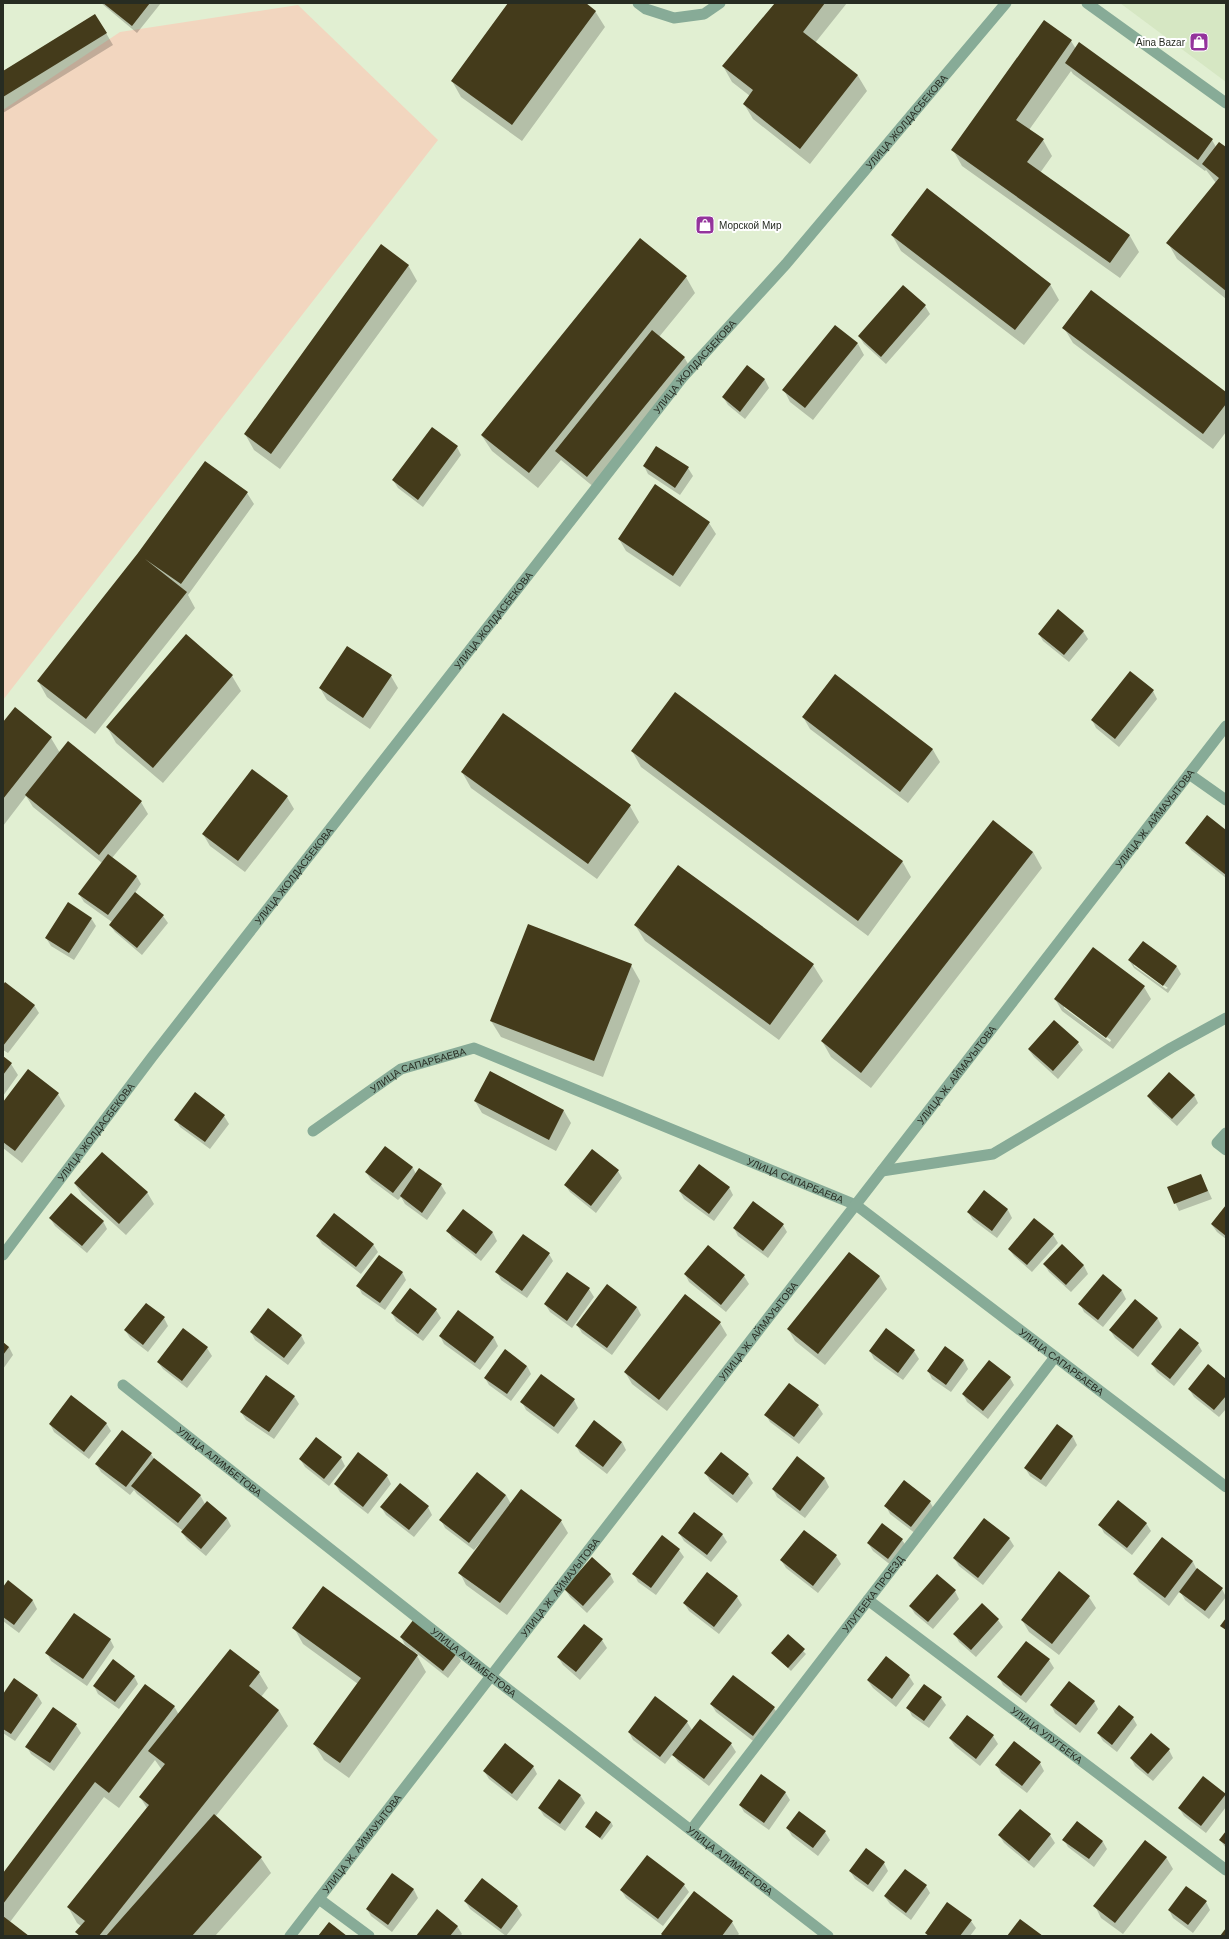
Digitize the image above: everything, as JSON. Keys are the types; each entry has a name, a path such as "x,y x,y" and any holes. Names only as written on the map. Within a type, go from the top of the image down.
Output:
{"street":[{"path":"638,3 646,9 674,18 704,14 720,3"},
{"name":"УЛИЦА ЖОЛДАСБЕКОВА","path":"3,1255 152,1057 682,378 786,264 1006,3"},
{"path":"1087,3 1226,104"},
{"name":"УЛИЦА Ж. АЙМАУЫТОВА","path":"290,1936 1226,726"},
{"path":"1190,774 1226,800"},
{"path":"882,1171 993,1154 1171,1048 1226,1018"},
{"name":"УЛИЦА САПАРБАЕВА","path":"313,1131 401,1069 474,1048 856,1205 1226,1487"},
{"path":"1226,1133 1217,1143 1226,1150"},
{"name":"УЛУГБЕКА ПРОЕЗД","path":"691,1830 1055,1357"},
{"name":"УЛИЦА АЛИМБЕТОВА","path":"123,1384 491,1676 828,1936"},
{"name":"УЛИЦА УЛУГБЕКА","path":"868,1600 1226,1870"},
{"path":"319,1899 369,1936"}],"shaded area":[{"name":"Aina Bazar","path":"1120,3 1226,3 1226,82"},
{"path":"298,5 438,140 3,700 3,110 120,32"}],"building":[{"path":"103,3 150,3 132,26"},
{"path":"508,3 586,3 596,11 512,125 451,81"},
{"path":"775,3 825,3 803,32 858,75 800,149 743,104 753,90 722,66"},
{"path":"95,14 107,33 3,97 3,71"},
{"path":"1044,20 1072,40 1016,120 1044,139 1027,162 1130,235 1110,263 951,150"},
{"path":"1079,42 1213,139 1198,160 1065,63"},
{"path":"1219,142 1226,147 1226,291 1166,243 1219,178 1202,164"},
{"path":"927,188 1051,284 1015,330 891,235"},
{"path":"640,238 687,276 529,473 481,435"},
{"path":"381,244 409,265 271,454 244,434"},
{"path":"903,285 926,305 881,357 858,336"},
{"path":"1091,290 1226,392 1226,404 1203,434 1062,328"},
{"path":"835,325 858,343 805,408 782,390"},
{"path":"652,330 685,357 587,477 555,451"},
{"path":"747,365 765,379 740,412 722,397"},
{"path":"432,427 458,446 418,500 392,480"},
{"path":"656,446 689,467 675,488 643,466"},
{"path":"205,461 248,492 181,584 145,559 187,592 86,719 37,681 138,553"},
{"path":"655,484 710,522 673,576 618,539"},
{"path":"1058,609 1084,631 1064,655 1038,634"},
{"path":"186,634 233,675 153,768 106,727"},
{"path":"347,646 392,675 363,718 319,688"},
{"path":"1130,671 1154,690 1115,739 1091,720"},
{"path":"835,674 933,749 900,792 802,717"},
{"path":"675,692 903,861 858,921 631,751"},
{"path":"15,707 52,737 3,799 3,722"},
{"path":"503,713 631,805 588,864 461,772"},
{"path":"68,741 142,801 99,855 25,795"},
{"path":"252,769 288,796 238,861 202,834"},
{"path":"1207,815 1226,830 1226,875 1185,843"},
{"path":"993,820 1033,852 861,1073 821,1041"},
{"path":"108,854 137,876 108,915 78,894"},
{"path":"678,865 814,964 770,1025 634,925"},
{"path":"135,892 164,915 137,948 109,925"},
{"path":"68,902 92,918 69,953 45,938"},
{"path":"528,924 632,964 594,1061 490,1021"},
{"path":"1143,941 1177,966 1163,986 1128,960"},
{"path":"1093,947 1145,986 1106,1038 1054,999"},
{"path":"5,982 35,1005 3,1046 3,985"},
{"path":"1054,1020 1079,1042 1053,1071 1028,1049"},
{"path":"3,1056 12,1063 3,1075"},
{"path":"28,1069 59,1093 15,1151 3,1142 3,1102"},
{"path":"490,1071 564,1110 549,1140 474,1101"},
{"path":"1169,1072 1195,1095 1172,1119 1147,1096"},
{"path":"195,1092 225,1115 205,1142 174,1120"},
{"path":"385,1146 413,1167 393,1193 365,1172"},
{"path":"592,1149 619,1170 591,1206 564,1185"},
{"path":"102,1152 148,1192 119,1224 74,1183"},
{"path":"699,1164 730,1187 709,1214 679,1191"},
{"path":"419,1168 442,1184 422,1213 400,1196"},
{"path":"1201,1174 1208,1191 1174,1204 1167,1187"},
{"path":"984,1190 1008,1209 992,1231 967,1212"},
{"path":"71,1193 104,1221 82,1246 49,1218"},
{"path":"753,1201 784,1224 763,1251 733,1228"},
{"path":"1226,1205 1226,1236 1211,1224"},
{"path":"463,1209 493,1232 476,1254 446,1231"},
{"path":"334,1213 374,1244 356,1267 316,1236"},
{"path":"1034,1218 1054,1234 1027,1265 1008,1249"},
{"path":"523,1234 550,1253 522,1291 495,1272"},
{"path":"1062,1244 1084,1265 1066,1285 1043,1264"},
{"path":"708,1245 745,1275 721,1305 684,1274"},
{"path":"849,1252 880,1276 818,1354 787,1329"},
{"path":"379,1255 403,1272 380,1303 356,1286"},
{"path":"567,1272 590,1288 567,1321 544,1304"},
{"path":"1103,1274 1122,1290 1098,1320 1078,1304"},
{"path":"607,1284 637,1307 607,1348 576,1325"},
{"path":"410,1288 437,1309 418,1334 391,1313"},
{"path":"685,1294 721,1322 659,1400 624,1372"},
{"path":"1135,1299 1158,1318 1133,1349 1109,1330"},
{"path":"146,1303 165,1317 143,1345 124,1330"},
{"path":"268,1308 302,1335 284,1358 250,1332"},
{"path":"458,1310 494,1337 475,1363 439,1336"},
{"path":"183,1328 208,1347 182,1381 157,1362"},
{"path":"886,1328 915,1350 898,1373 869,1351"},
{"path":"1180,1328 1199,1343 1170,1379 1151,1364"},
{"path":"3,1342 9,1347 3,1355"},
{"path":"945,1346 964,1360 946,1385 927,1371"},
{"path":"505,1349 527,1366 507,1394 484,1378"},
{"path":"989,1360 1011,1377 983,1411 962,1394"},
{"path":"1208,1364 1226,1379 1226,1396 1214,1410 1188,1389"},
{"path":"541,1374 575,1399 554,1427 520,1402"},
{"path":"266,1375 295,1396 269,1432 240,1412"},
{"path":"789,1383 819,1405 794,1437 764,1415"},
{"path":"71,1395 107,1423 84,1452 49,1424"},
{"path":"594,1420 622,1442 603,1467 575,1446"},
{"path":"1057,1424 1073,1436 1041,1480 1024,1468"},
{"path":"122,1430 152,1453 126,1487 95,1464"},
{"path":"316,1437 342,1457 324,1479 299,1459"},
{"path":"358,1452 388,1475 363,1507 334,1484"},
{"path":"721,1452 749,1474 733,1495 704,1473"},
{"path":"797,1456 825,1478 800,1511 772,1489"},
{"path":"154,1458 201,1495 178,1523 131,1486"},
{"path":"477,1472 506,1495 469,1543 439,1520"},
{"path":"904,1480 931,1501 911,1527 884,1506"},
{"path":"400,1483 429,1506 409,1530 380,1507"},
{"path":"521,1489 562,1520 500,1603 458,1573"},
{"path":"1118,1500 1147,1523 1127,1548 1098,1525"},
{"path":"207,1501 227,1518 201,1549 181,1532"},
{"path":"694,1512 723,1534 707,1555 678,1533"},
{"path":"984,1518 1010,1538 978,1578 953,1558"},
{"path":"882,1523 903,1539 888,1559 867,1543"},
{"path":"804,1530 837,1555 813,1586 780,1560"},
{"path":"662,1535 680,1549 651,1588 632,1574"},
{"path":"1162,1537 1193,1561 1165,1598 1133,1574"},
{"path":"592,1557 611,1574 583,1606 564,1589"},
{"path":"1197,1568 1223,1588 1205,1611 1179,1592"},
{"path":"1059,1571 1090,1596 1052,1644 1021,1620"},
{"path":"707,1572 738,1596 714,1627 683,1603"},
{"path":"937,1574 956,1590 928,1622 909,1606"},
{"path":"8,1580 33,1600 14,1625 3,1617 3,1587"},
{"path":"323,1586 418,1655 340,1763 313,1744 361,1678 292,1628"},
{"path":"982,1603 999,1619 971,1650 953,1634"},
{"path":"74,1613 111,1639 83,1679 45,1653"},
{"path":"1226,1618 1226,1630 1220,1626"},
{"path":"414,1619 457,1653 443,1671 400,1637"},
{"path":"584,1624 603,1639 576,1672 557,1657"},
{"path":"788,1634 805,1649 788,1668 771,1653"},
{"path":"1026,1641 1050,1659 1021,1696 997,1677"},
{"path":"230,1649 260,1672 249,1686 279,1710 99,1936 80,1936 75,1932 85,1921 67,1907 149,1805 139,1797 165,1764 148,1751"},
{"path":"886,1656 910,1675 892,1699 867,1680"},
{"path":"113,1659 135,1676 115,1702 93,1686"},
{"path":"733,1675 775,1707 753,1736 710,1704"},
{"path":"14,1678 38,1695 11,1734 3,1729 3,1694"},
{"path":"1069,1681 1095,1701 1076,1725 1050,1705"},
{"path":"145,1684 175,1706 109,1793 95,1782 3,1904 3,1873"},
{"path":"924,1684 942,1697 924,1721 906,1708"},
{"path":"655,1696 688,1721 660,1757 628,1732"},
{"path":"1119,1705 1134,1717 1112,1745 1097,1733"},
{"path":"53,1707 77,1724 50,1763 25,1747"},
{"path":"967,1715 994,1735 976,1759 949,1738"},
{"path":"700,1719 732,1743 704,1779 672,1755"},
{"path":"1151,1733 1170,1749 1148,1774 1130,1758"},
{"path":"1014,1741 1041,1762 1022,1786 995,1765"},
{"path":"505,1743 534,1766 512,1794 483,1771"},
{"path":"761,1774 786,1792 764,1823 739,1805"},
{"path":"1203,1776 1226,1794 1201,1826 1178,1808"},
{"path":"559,1779 581,1795 560,1824 538,1808"},
{"path":"1020,1809 1051,1834 1029,1861 998,1835"},
{"path":"596,1811 611,1822 600,1838 585,1827"},
{"path":"799,1811 826,1831 813,1848 786,1828"},
{"path":"214,1814 262,1857 192,1936 106,1936"},
{"path":"1077,1821 1103,1841 1089,1859 1062,1840"},
{"path":"1226,1831 1226,1845 1219,1840"},
{"path":"1145,1840 1167,1857 1115,1923 1093,1906"},
{"path":"866,1848 885,1862 868,1885 849,1871"},
{"path":"647,1855 685,1884 658,1919 620,1890"},
{"path":"905,1869 927,1885 906,1913 884,1896"},
{"path":"392,1873 414,1889 388,1925 366,1909"},
{"path":"482,1878 518,1906 501,1929 464,1901"},
{"path":"1186,1886 1207,1901 1188,1925 1168,1910"},
{"path":"694,1891 733,1921 722,1936 663,1936 661,1934"},
{"path":"947,1902 972,1920 960,1936 929,1936 925,1933"},
{"path":"437,1909 458,1926 450,1936 416,1936"},
{"path":"3,1916 29,1936 3,1936"},
{"path":"1020,1919 1043,1936 1007,1936"},
{"path":"329,1922 347,1936 318,1936"},
{"path":"1226,1928 1226,1936 1220,1936"}],"place":[{"name":"Aina Bazar","path":"1199,42"},
{"name":"Морской Мир","path":"705,225"}]}
